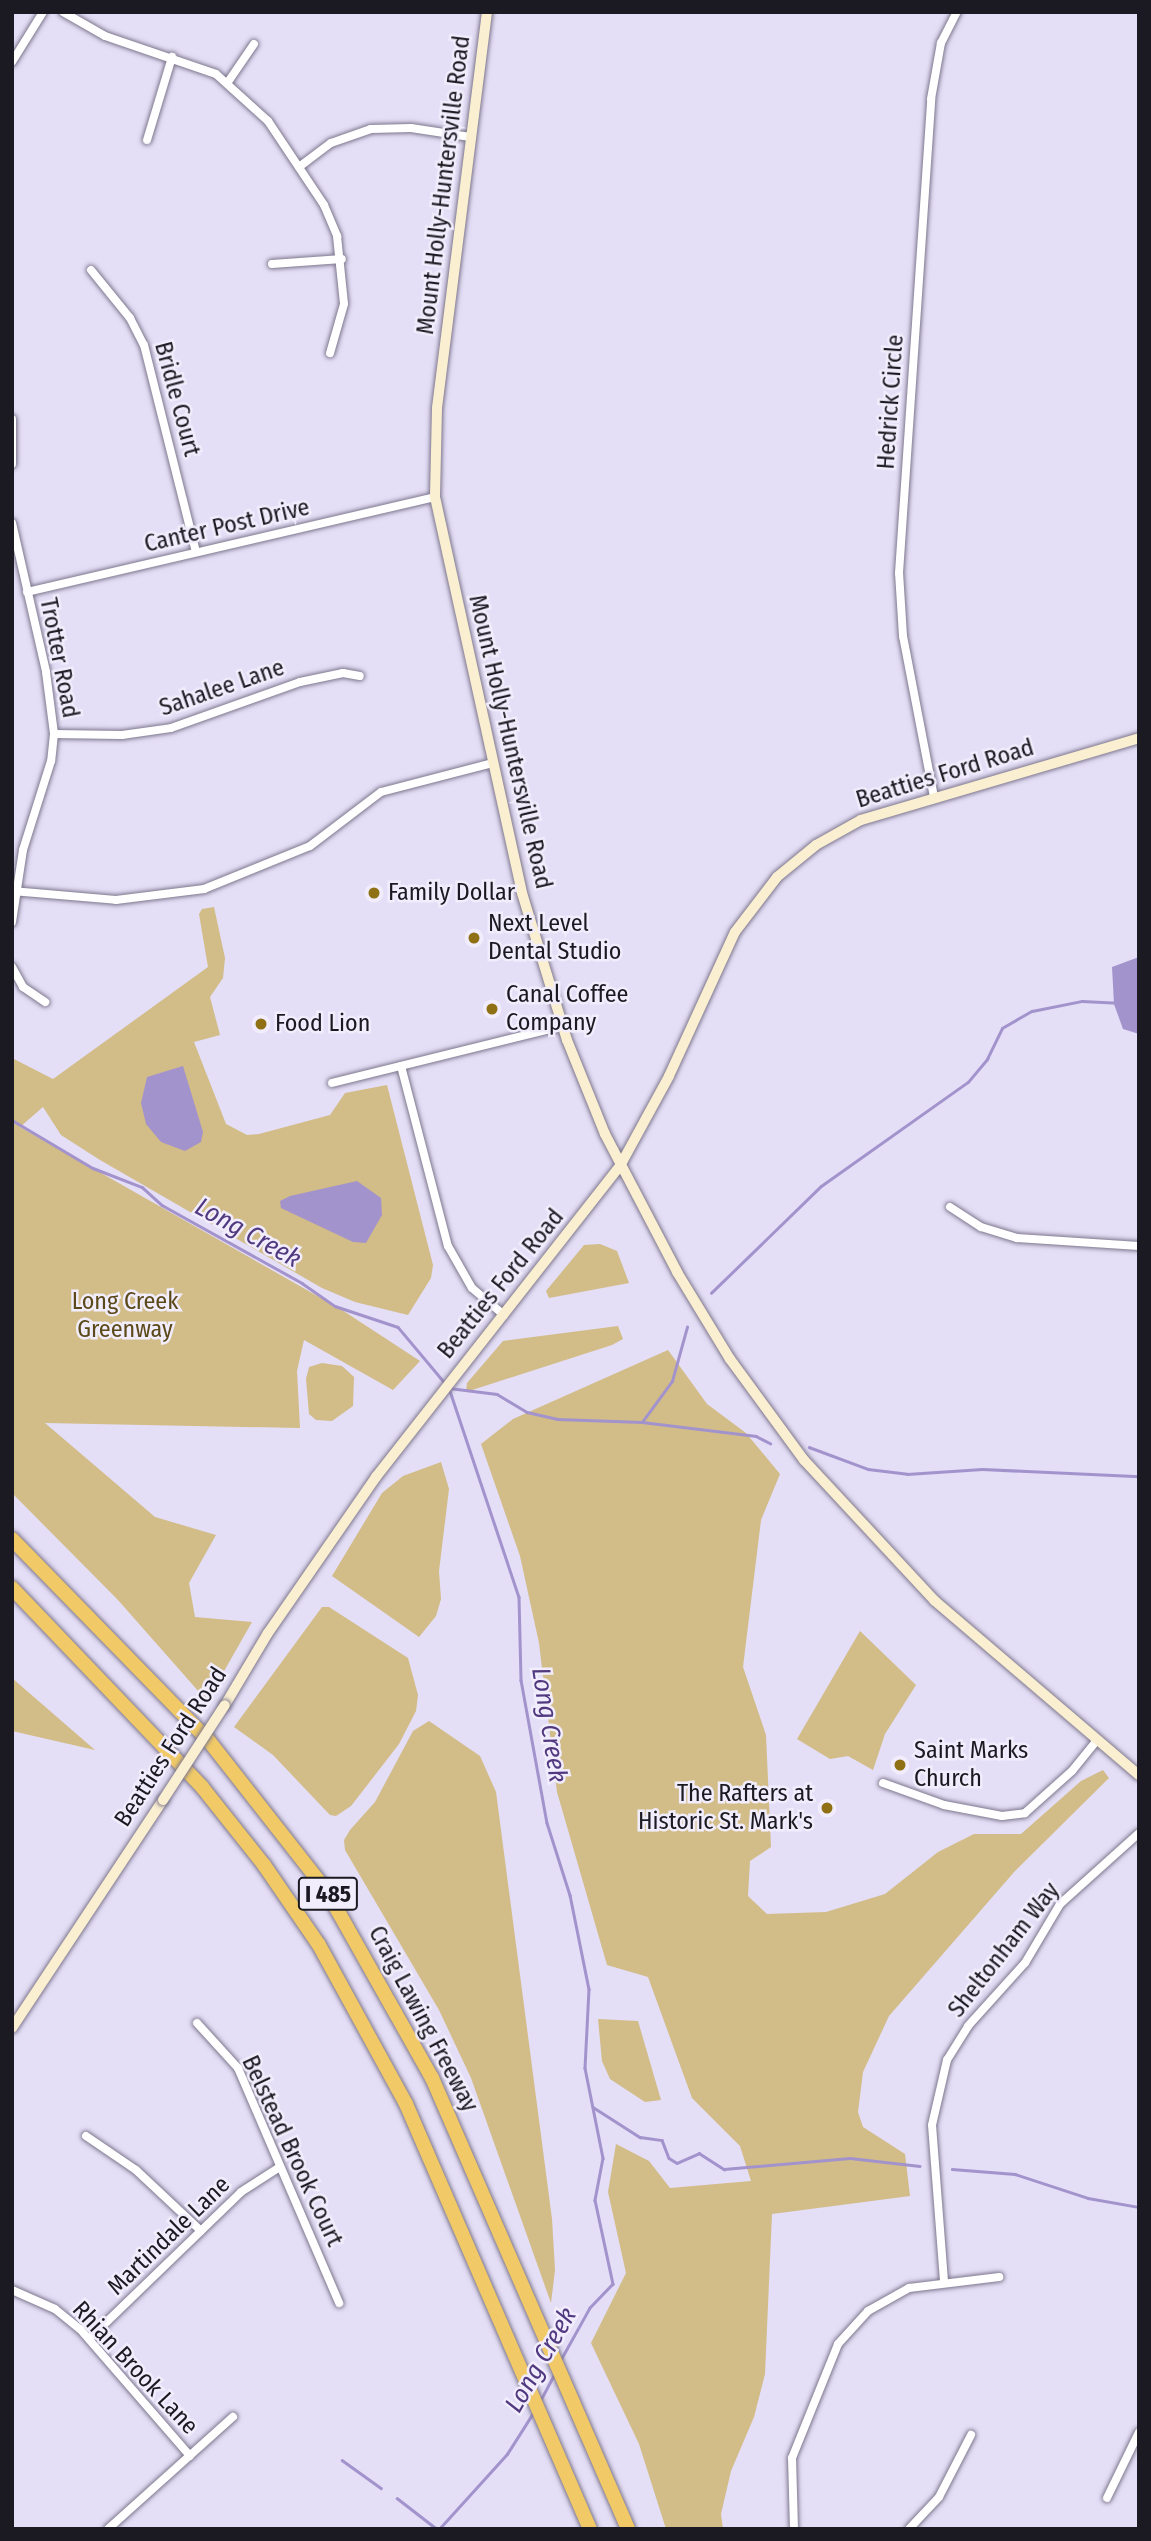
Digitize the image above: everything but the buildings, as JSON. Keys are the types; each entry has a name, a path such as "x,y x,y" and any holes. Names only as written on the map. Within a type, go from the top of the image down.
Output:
{"highway":[{"name":"Craig Lawing Freeway","path":"12,1539 209,1741 326,1890 432,2078 628,2529"},
{"name":"I 485","path":"12,1588 202,1787 264,1865 319,1945 406,2104 590,2529"}],"main road":[{"name":"Mount Holly-Huntersville Road","path":"487,12 436,420 435,497 492,763 533,934 562,1027 620,1166 708,1325 758,1399 825,1485 935,1601 1139,1775"},
{"name":"Beatties Ford Road","path":"12,2028 225,1705 268,1633 426,1412 620,1166 669,1076 725,951 757,900 796,859 834,834 875,815 1139,738"}],"street":[{"path":"12,62 43,12"},
{"path":"64,12 105,36 172,57 228,82 258,109 331,218 342,258 344,304 330,353"},
{"name":"Hedrick Circle","path":"934,797 903,636 899,573 931,99 942,43 957,12"},
{"path":"228,82 254,44"},
{"path":"147,140 172,57"},
{"path":"299,167 331,143 371,129 411,128 470,136"},
{"path":"272,264 342,258"},
{"name":"Bridle Court","path":"90,270 130,318 144,345 196,552"},
{"path":"12,419 12,464"},
{"name":"Canter Post Drive","path":"27,592 435,497"},
{"name":"Trotter Road","path":"12,523 46,672 54,734 51,761 23,850 14,891 12,922"},
{"name":"Sahalee Lane","path":"54,734 122,735 171,728 300,682 343,673 360,676"},
{"path":"14,891 116,901 204,890 310,846 381,792 492,763"},
{"path":"12,967 23,988 45,1003"},
{"path":"331,1083 562,1027"},
{"path":"401,1066 448,1246 472,1288 504,1315"},
{"path":"950,1207 981,1227 1017,1238 1139,1246"},
{"path":"883,1783 944,1805 1002,1816 1025,1813 1072,1771 1097,1740"},
{"name":"Sheltonham Way","path":"944,2280 932,2125 947,2060 968,2026 1025,1963 1060,1904 1139,1833"},
{"name":"Belstead Brook Court","path":"197,2024 237,2068 339,2303"},
{"path":"86,2136 136,2169 201,2231"},
{"name":"Martindale Lane","path":"89,2339 251,2182 281,2166"},
{"path":"794,2529 792,2458 838,2344 868,2311 887,2299 944,2280 999,2277"},
{"name":"Rhian Brook Lane","path":"12,2290 55,2309 89,2339 190,2456"},
{"path":"108,2529 233,2417"},
{"path":"1107,2498 1139,2431"},
{"path":"909,2529 939,2497 971,2435"}],"green space":[{"name":"Long Creek Greenway","path":"214,907 225,958 223,978 210,997 220,1035 194,1042 226,1124 247,1135 259,1134 330,1115 345,1093 387,1085 433,1265 431,1278 408,1315 355,1302 322,1288 100,1160 61,1135 43,1107 20,1127 342,1310 420,1361 393,1390 304,1340 297,1371 300,1428 45,1423 155,1517 216,1535 189,1583 195,1617 252,1622 207,1701 118,1600 12,1493 12,1058 53,1079 208,967 199,914 202,909"},
{"path":"600,1244 617,1251 629,1283 549,1298 546,1291 584,1245"},
{"path":"618,1326 623,1339 612,1345 466,1392 467,1383 503,1341"},
{"path":"668,1350 707,1404 746,1433 780,1474 761,1520 743,1667 766,1735 771,1847 750,1861 748,1896 767,1914 826,1912 885,1894 938,1852 974,1834 1021,1834 1081,1781 1103,1770 1109,1778 1015,1871 889,2016 863,2072 858,2112 863,2127 905,2154 910,2196 772,2214 765,2374 754,2417 731,2471 721,2514 723,2529 666,2529 639,2444 591,2343 626,2273 608,2192 616,2144 649,2161 670,2188 751,2181 740,2146 692,2098 648,1977 607,1965 557,1792 539,1643 520,1556 481,1444 513,1419"},
{"path":"322,1363 342,1366 354,1377 353,1406 332,1421 316,1420 309,1414 306,1379 309,1367"},
{"path":"441,1462 449,1489 439,1571 441,1599 436,1616 419,1637 332,1576 382,1493 403,1476"},
{"path":"322,1607 329,1607 408,1658 418,1695 416,1711 399,1744 351,1806 336,1816 330,1815 273,1755 234,1727"},
{"path":"860,1631 916,1685 885,1734 873,1770 848,1756 830,1759 797,1739"},
{"path":"12,1678 95,1750 12,1731"},
{"path":"429,1721 480,1756 496,1792 552,2219 555,2270 551,2303 471,2078 439,2010 345,1850 344,1840 375,1802 413,1731"},
{"path":"598,2019 638,2021 661,2100 645,2102 610,2079 602,2061"}],"shaded area":[{"path":"1139,957 1139,1034 1123,1029 1114,1004 1112,967"},
{"path":"183,1066 203,1132 201,1142 185,1151 161,1142 146,1124 141,1103 147,1077"},
{"path":"357,1181 381,1198 382,1215 366,1243 353,1242 281,1208 280,1201 290,1196"}],"waterway":[{"path":"711,1293 821,1186 968,1082 987,1059 1002,1028 1032,1011 1082,1001 1117,1003"},
{"name":"Long Creek","path":"12,1120 93,1168 142,1187 162,1205 302,1283 335,1306 398,1327 445,1383"},
{"path":"642,1422 672,1381 687,1327"},
{"name":"Long Creek","path":"449,1388 519,1597 521,1680 547,1823 570,1895 589,1989 585,2068 603,2158 595,2200 613,2284 590,2308 561,2360"},
{"path":"449,1388 497,1394 527,1412 557,1419 642,1422 756,1436 770,1443"},
{"path":"809,1447 868,1469 907,1474 982,1469 1139,1476"},
{"path":"593,2107 640,2137 662,2140 669,2158 677,2163 699,2153 724,2169 850,2158 920,2166"},
{"path":"952,2169 1015,2174 1088,2198 1139,2207"},
{"name":"Long Creek","path":"540,2401 555,2373"},
{"name":"Long Creek","path":"439,2529 507,2454 533,2413"},
{"path":"342,2460 381,2488"},
{"path":"397,2498 437,2529"}],"place":[{"name":"Family Dollar","path":"374,893"},
{"name":"Next Level Dental Studio","path":"474,938"},
{"name":"Canal Coffee Company","path":"492,1009"},
{"name":"Food Lion","path":"261,1024"},
{"name":"Saint Marks Church","path":"900,1765"},
{"name":"The Rafters at Historic St. Mark's","path":"827,1808"}]}
